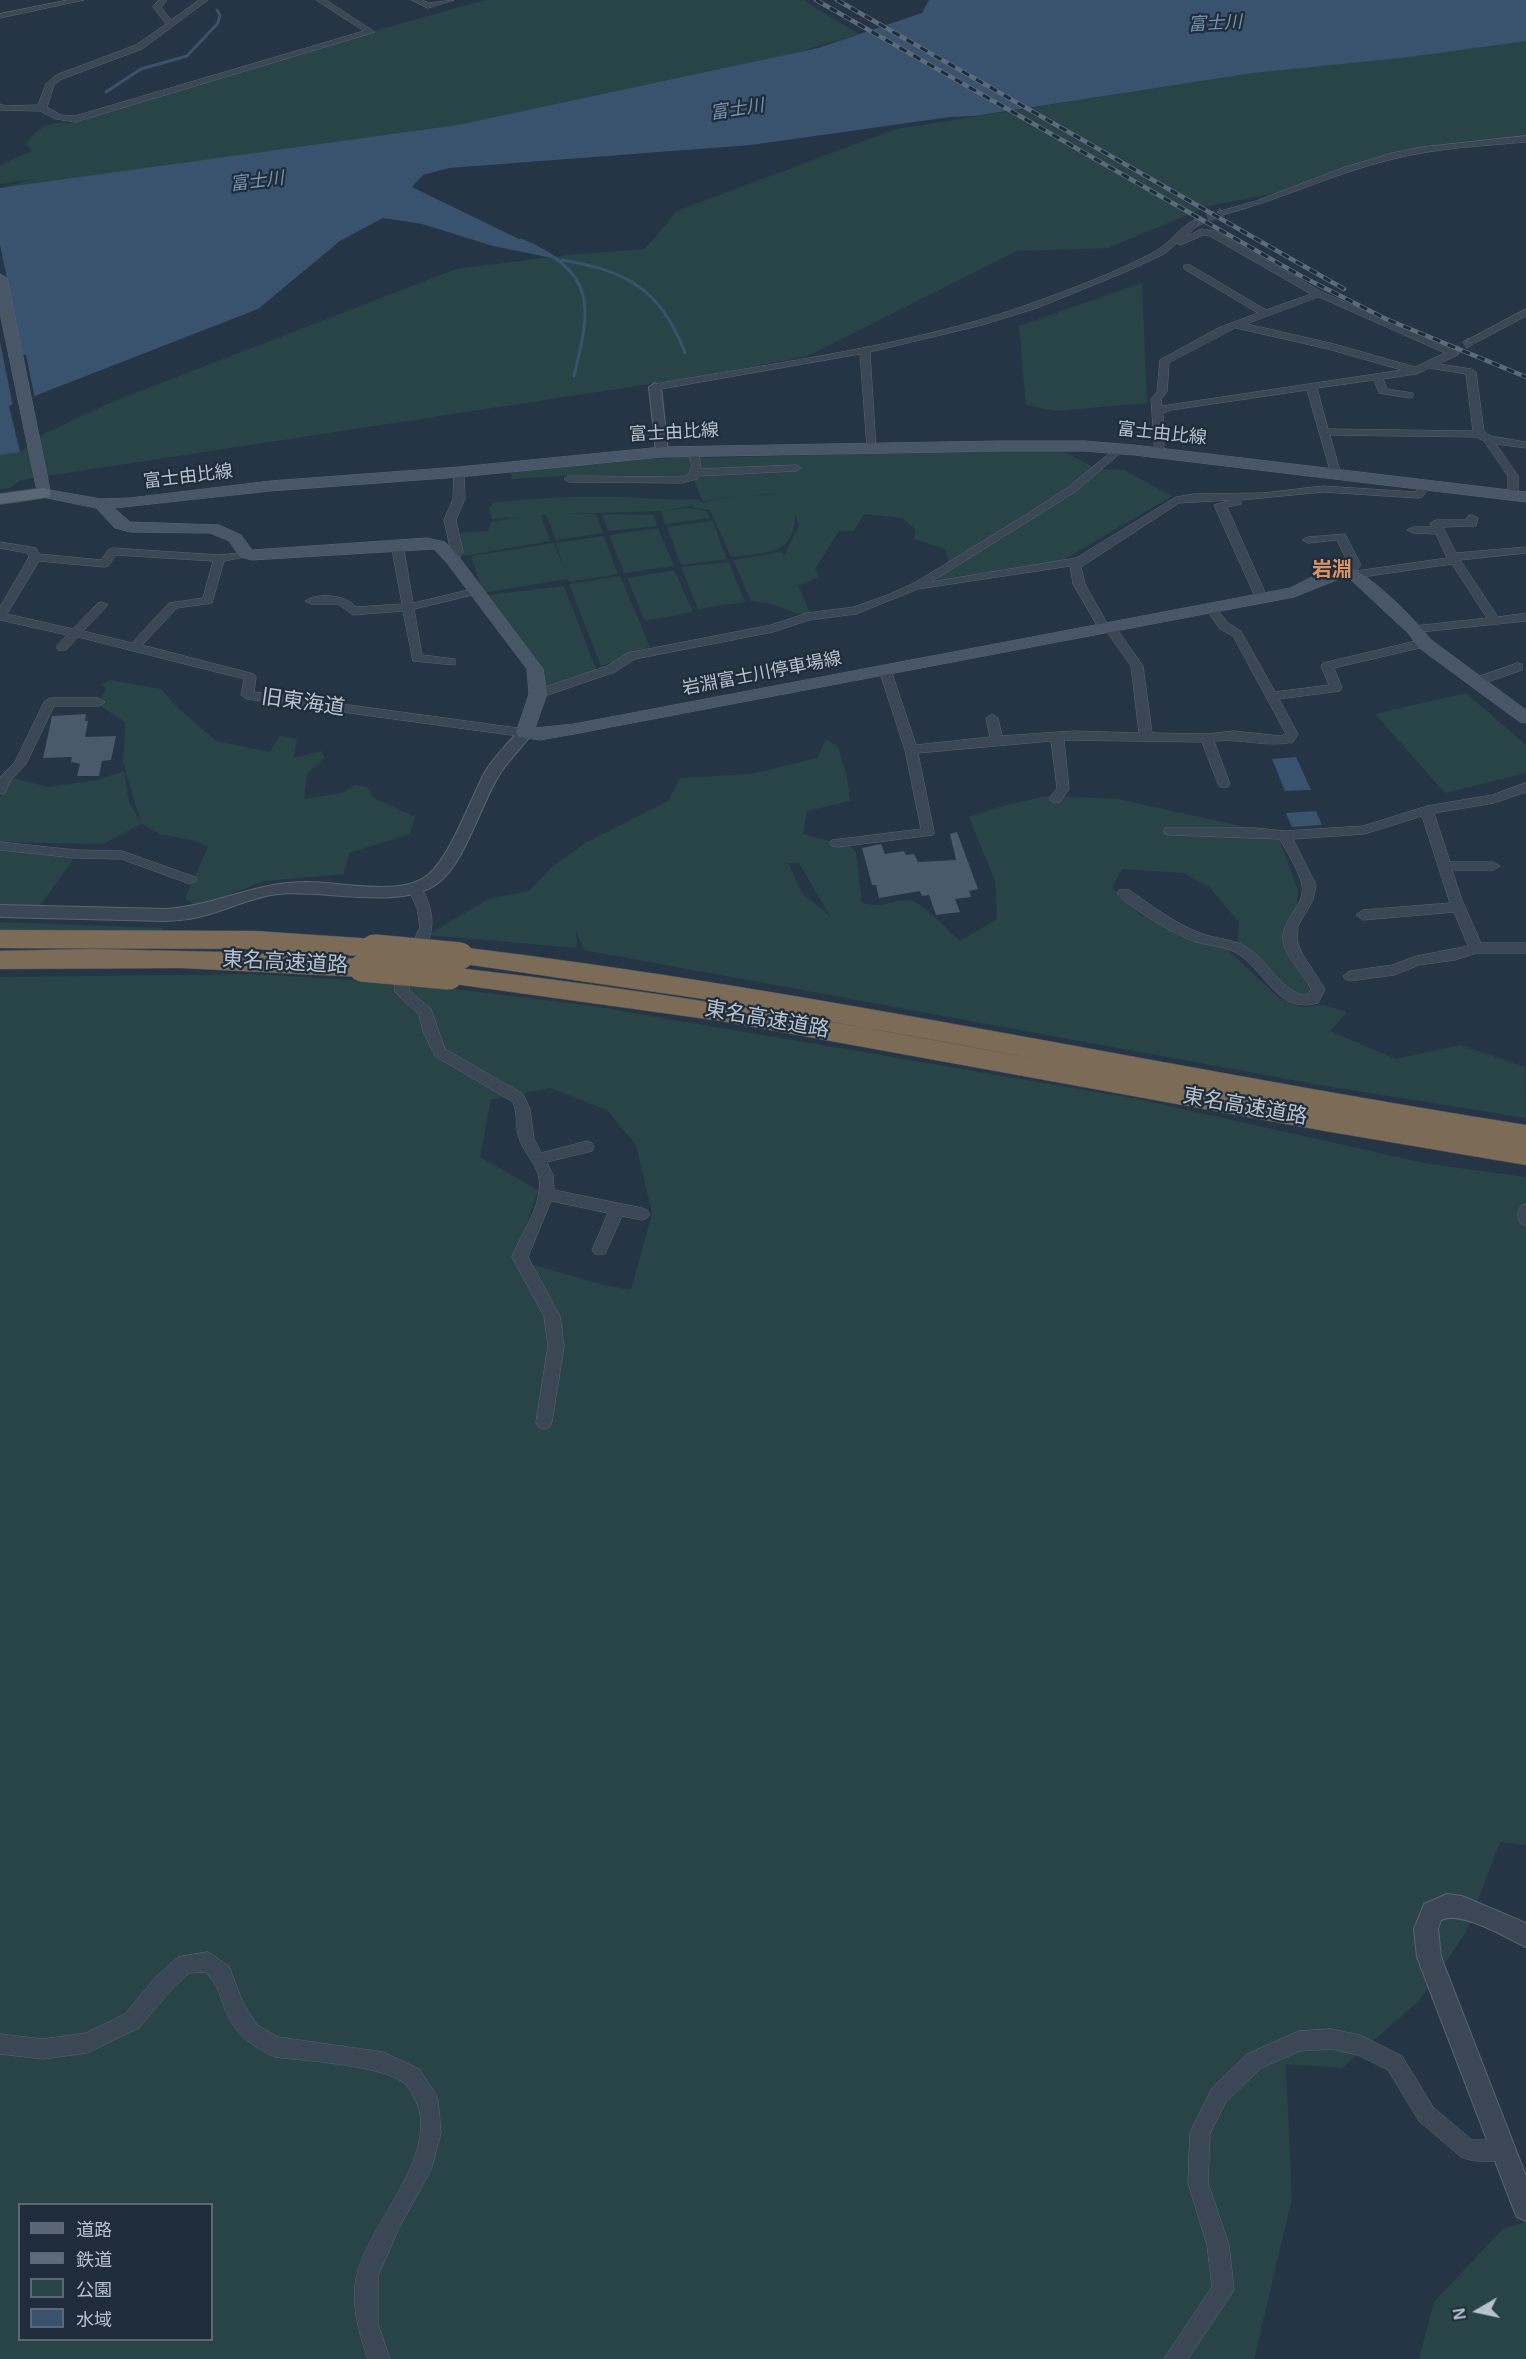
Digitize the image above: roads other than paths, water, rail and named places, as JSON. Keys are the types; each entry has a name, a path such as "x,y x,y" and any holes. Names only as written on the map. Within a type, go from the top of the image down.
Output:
{"highway":[{"name":"東名高速道路","path":"0,939 255,940 368,958 454,966 596,973 726,993 1185,1077 1526,1135"},
{"name":"東名高速道路","path":"0,960 368,958"},
{"name":"東名高速道路","path":"454,966 1408,1137 1526,1155"}],"main road":[{"path":"0,278 43,493 0,499"},
{"name":"富士由比線","path":"43,493 101,504 153,501 270,486 459,472 662,452 1010,446 1119,449 1520,496"},
{"path":"101,504 121,525 130,527 213,528 235,538 246,554 260,555 397,544 439,545 453,560 535,669 538,694 525,733"},
{"name":"岩淵富士川停車場線","path":"525,733 540,734 574,729 1262,599 1294,592 1343,571 1353,573"},
{"path":"1353,573 1420,637 1526,718"}],"street":[{"path":"0,16 60,2 80,0"},
{"path":"163,0 157,7 171,25"},
{"path":"42,108 51,84 59,77 139,47 204,0"},
{"path":"0,107 42,108 59,117 75,119 371,32 320,0"},
{"path":"416,0 428,6 450,0"},
{"path":"1222,212 1259,203 1348,169 1392,156 1422,150 1526,139"},
{"path":"1165,249 1195,223"},
{"path":"662,452 655,387 865,350 938,334 1033,306 1110,275 1202,232 1212,233 1319,294 1453,353 1416,371 1184,404 1158,412"},
{"path":"1186,267 1264,313"},
{"path":"1159,453 1156,399 1162,392 1164,362 1236,324 1319,294"},
{"path":"1471,341 1526,312"},
{"path":"1236,324 1330,346 1416,371"},
{"path":"865,350 872,447"},
{"path":"1430,365 1471,372 1484,436 1513,476 1520,496"},
{"path":"1378,378 1383,391 1409,395"},
{"path":"1311,385 1336,475"},
{"path":"1325,432 1484,436 1526,445"},
{"path":"538,694 611,669 631,656 773,628 807,617 856,610 909,589 1055,500 1106,462 1119,449"},
{"path":"569,479 682,480 693,477 695,473 697,466 693,451"},
{"path":"695,473 796,468"},
{"path":"453,560 456,552 450,520 459,499 459,472"},
{"path":"1262,599 1221,505 1263,496 1323,489 1418,495 1427,485"},
{"path":"909,589 1079,561 1176,500 1194,497 1263,496"},
{"path":"1472,518 1472,524 1436,523 1454,559 1494,620"},
{"path":"1413,530 1440,531"},
{"path":"1308,540 1341,536 1355,565 1353,573 1526,550"},
{"path":"397,544 410,607 417,658 451,662"},
{"path":"0,545 33,554 105,564 113,551 219,558 246,554"},
{"path":"0,555 33,554"},
{"name":"旧東海道","path":"33,554 0,616 250,677 248,695 525,733"},
{"path":"134,647 173,605 208,601 219,558"},
{"path":"1079,561 1075,573 1079,584 1107,628 1137,666 1146,736"},
{"path":"310,601 343,600 350,604 353,610 410,607 477,591"},
{"path":"62,647 102,605"},
{"path":"910,750 1057,736 1207,738 1233,735 1281,741 1289,739 1292,734 1274,696 1244,645 1237,634 1224,626 1210,607"},
{"path":"1274,696 1336,688 1327,666 1420,637 1494,620 1526,617"},
{"path":"1476,682 1518,667"},
{"path":"837,843 928,832 910,750 885,670"},
{"path":"0,790 6,778 20,765 50,702 99,702"},
{"path":"992,718 997,740"},
{"path":"0,911 166,915 193,913 277,889 307,888 385,892 416,888 432,880 446,865 494,770 525,733"},
{"path":"1055,799 1064,789 1057,736"},
{"path":"1207,738 1224,784"},
{"path":"1170,831 1255,832 1285,835 1364,830 1427,810 1494,799 1526,787"},
{"path":"1427,810 1443,866 1476,948"},
{"path":"1124,893 1181,930 1199,938 1223,942 1244,951 1287,996 1306,1002 1313,999 1318,989 1314,978 1293,952 1289,939 1290,926 1310,894 1309,885 1285,835"},
{"path":"0,846 76,854 122,855 190,880"},
{"path":"1443,866 1493,866"},
{"path":"416,888 424,908 426,927 402,982 402,992 426,1013 430,1031 440,1052 518,1098 525,1111 525,1134 546,1177 548,1195 527,1236 520,1257 552,1316 556,1346 544,1422"},
{"path":"1363,915 1458,907"},
{"path":"1350,976 1394,970 1417,961 1455,955 1476,948 1526,948"},
{"path":"538,1159 587,1147"},
{"path":"548,1195 642,1214"},
{"path":"600,1250 617,1209"},
{"path":"1526,1210 1526,1220"},
{"path":"1526,1935 1462,1907 1447,1905 1432,1912 1426,1929 1429,1957 1526,2208"},
{"path":"0,2044 43,2049 87,2043 132,2021 163,1984 185,1964 208,1962 222,1973 235,2009 250,2032 275,2047 383,2061 412,2076 428,2100 431,2133 421,2170 392,2221 367,2275 367,2324 379,2359"},
{"path":"1175,2359 1223,2290 1218,2246 1198,2183 1200,2132 1220,2095 1254,2061 1299,2041 1331,2039 1360,2045 1395,2063 1426,2114 1468,2150 1504,2150"}],"water":[{"name":"富士川","path":"929,0 1526,0 1526,41 1409,57 1254,73 975,116 950,117 751,145 449,168 423,175 412,187 562,260 493,246 422,224 383,218 340,241 258,309 9,406 20,452 0,455 0,188 458,125 818,48 922,13"},
{"path":"1296,757 1311,790 1285,791 1272,759"},
{"path":"1316,811 1322,825 1292,827 1286,813"}],"waterway":[{"path":"106,92 141,69 187,56 218,23 220,15 217,10"},
{"path":"521,240 546,252 563,265 575,278 582,293 585,310 584,329 574,376"},
{"path":"562,260 605,270 639,287 653,298 665,313 685,353"}],"tunnel":[{"path":"1195,223 1222,212"},
{"path":"1453,353 1471,341"}],"railway":[{"path":"816,0 1299,275 1386,319 1526,377"},
{"path":"837,0 1344,289"}],"district":[{"name":"岩淵","path":"1332,570"}]}
